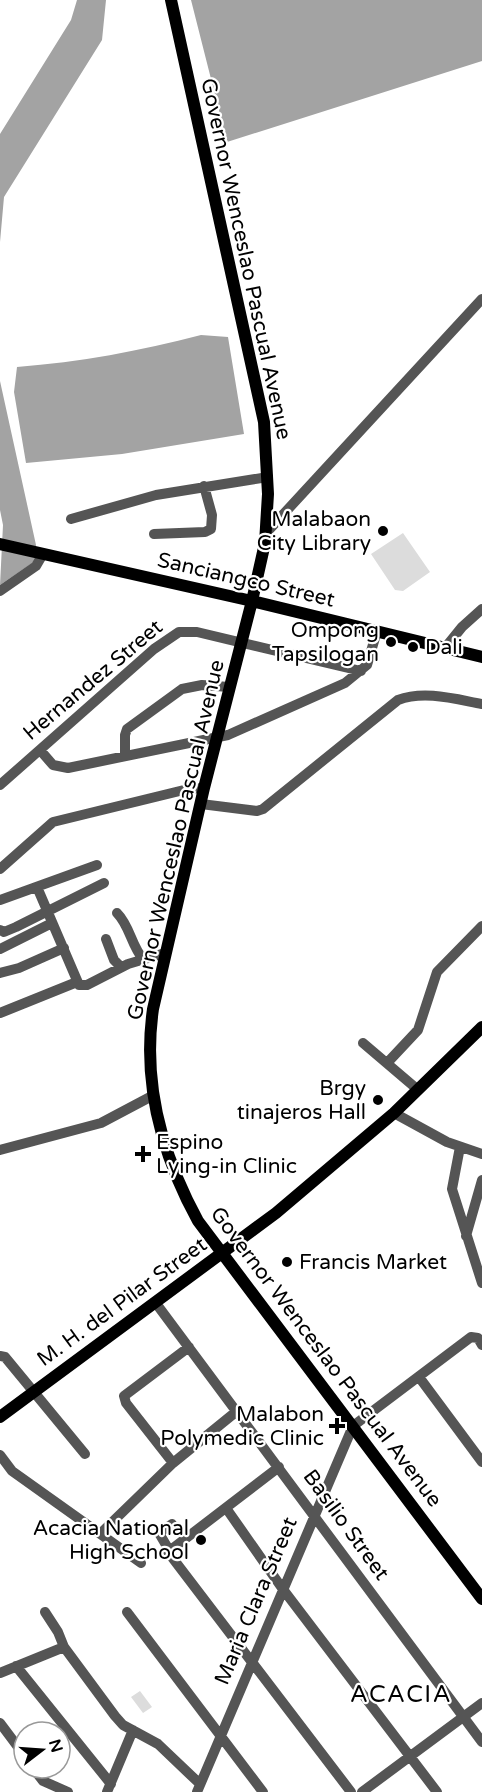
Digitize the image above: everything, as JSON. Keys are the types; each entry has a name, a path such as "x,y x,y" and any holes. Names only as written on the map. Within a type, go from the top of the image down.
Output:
{"main road":[{"name":"Governor Wenceslao Pascual Avenue","path":"171,0 264,422 268,477 266,533 252,601 204,788 165,953 151,1024 152,1096 174,1173 198,1221 482,1599"},
{"name":"Sanciangco Street","path":"0,544 252,601 482,657"},
{"name":"M. H. del Pilar Street","path":"0,1417 276,1213 394,1113 482,1027"}],"street":[{"path":"266,533 482,299"},
{"path":"70,519 156,495 268,477"},
{"path":"154,534 205,532 211,529 212,515 204,486"},
{"path":"0,591 36,566 39,553"},
{"path":"445,648 462,627 482,609"},
{"name":"Hernandez Street","path":"0,785 123,674 176,633 188,631 242,642 361,671"},
{"path":"40,750 60,768 218,738 345,682 367,665 377,631"},
{"path":"125,755 125,735 128,729 174,693 193,686 229,687"},
{"path":"201,804 257,812 263,809 398,700 408,696 420,695 482,704"},
{"path":"2,863 53,822 188,789 204,788"},
{"path":"0,900 97,865"},
{"path":"0,930 4,932 16,927 104,883"},
{"path":"37,887 79,985 87,985 121,967 165,953"},
{"path":"117,913 124,920 134,948 143,959"},
{"path":"0,949 52,923"},
{"path":"388,1062 418,1030 437,972 482,926"},
{"path":"106,939 114,960 121,967"},
{"path":"0,973 19,968 64,948"},
{"path":"0,1013 77,982"},
{"path":"363,1043 368,1050 388,1062 417,1089"},
{"path":"0,1150 101,1123 152,1096"},
{"path":"394,1113 460,1147 482,1154"},
{"path":"460,1147 452,1189 482,1282"},
{"path":"466,1237 482,1180"},
{"name":"Basilio Street","path":"155,1302 482,1742"},
{"path":"353,1426 471,1337 478,1338 482,1345"},
{"path":"173,1463 126,1402 124,1396 189,1347"},
{"path":"0,1356 5,1357 34,1390 85,1454"},
{"path":"419,1377 482,1462"},
{"path":"100,1533 173,1463 237,1411"},
{"name":"Maria Clara Street","path":"199,1788 313,1514 353,1426"},
{"path":"0,1455 12,1471 141,1563"},
{"path":"169,1551 279,1467"},
{"path":"226,1508 282,1588 437,1792"},
{"path":"172,1524 159,1533 169,1551 351,1792"},
{"path":"45,1612 58,1632 64,1647 116,1716 133,1730 158,1744 199,1788"},
{"path":"127,1612 222,1733 263,1792"},
{"path":"0,1673 64,1647"},
{"path":"16,1666 109,1788"},
{"path":"362,1792 482,1703"},
{"path":"0,1723 12,1739"},
{"path":"109,1788 133,1730"},
{"path":"38,1792 43,1780 68,1792"}],"shaded area":[{"path":"77,0 106,0 102,40 4,197 0,242 0,134 71,20"},
{"path":"191,0 482,0 482,61 227,142"},
{"path":"201,335 228,337 244,434 122,454 26,463 14,392 17,367 110,355"},
{"path":"0,381 36,545 35,561 0,585 3,525 0,510"},
{"path":"403,533 430,572 403,591 395,590 371,554"},
{"path":"140,1691 152,1707 143,1713 131,1697"}],"place":[{"name":"Malabaon City Library","path":"383,531"},
{"name":"Ompong Tapsilogan","path":"391,642"},
{"name":"Dali","path":"413,647"},
{"name":"Brgy tinajeros Hall","path":"378,1100"},
{"name":"Espino Lying-in Clinic","path":"143,1154"},
{"name":"Francis Market","path":"287,1262"},
{"name":"Malabon Polymedic Clinic","path":"337,1426"},
{"name":"Acacia National High School","path":"201,1540"}],"district":[{"name":"ACACIA","path":"401,1694"}]}
